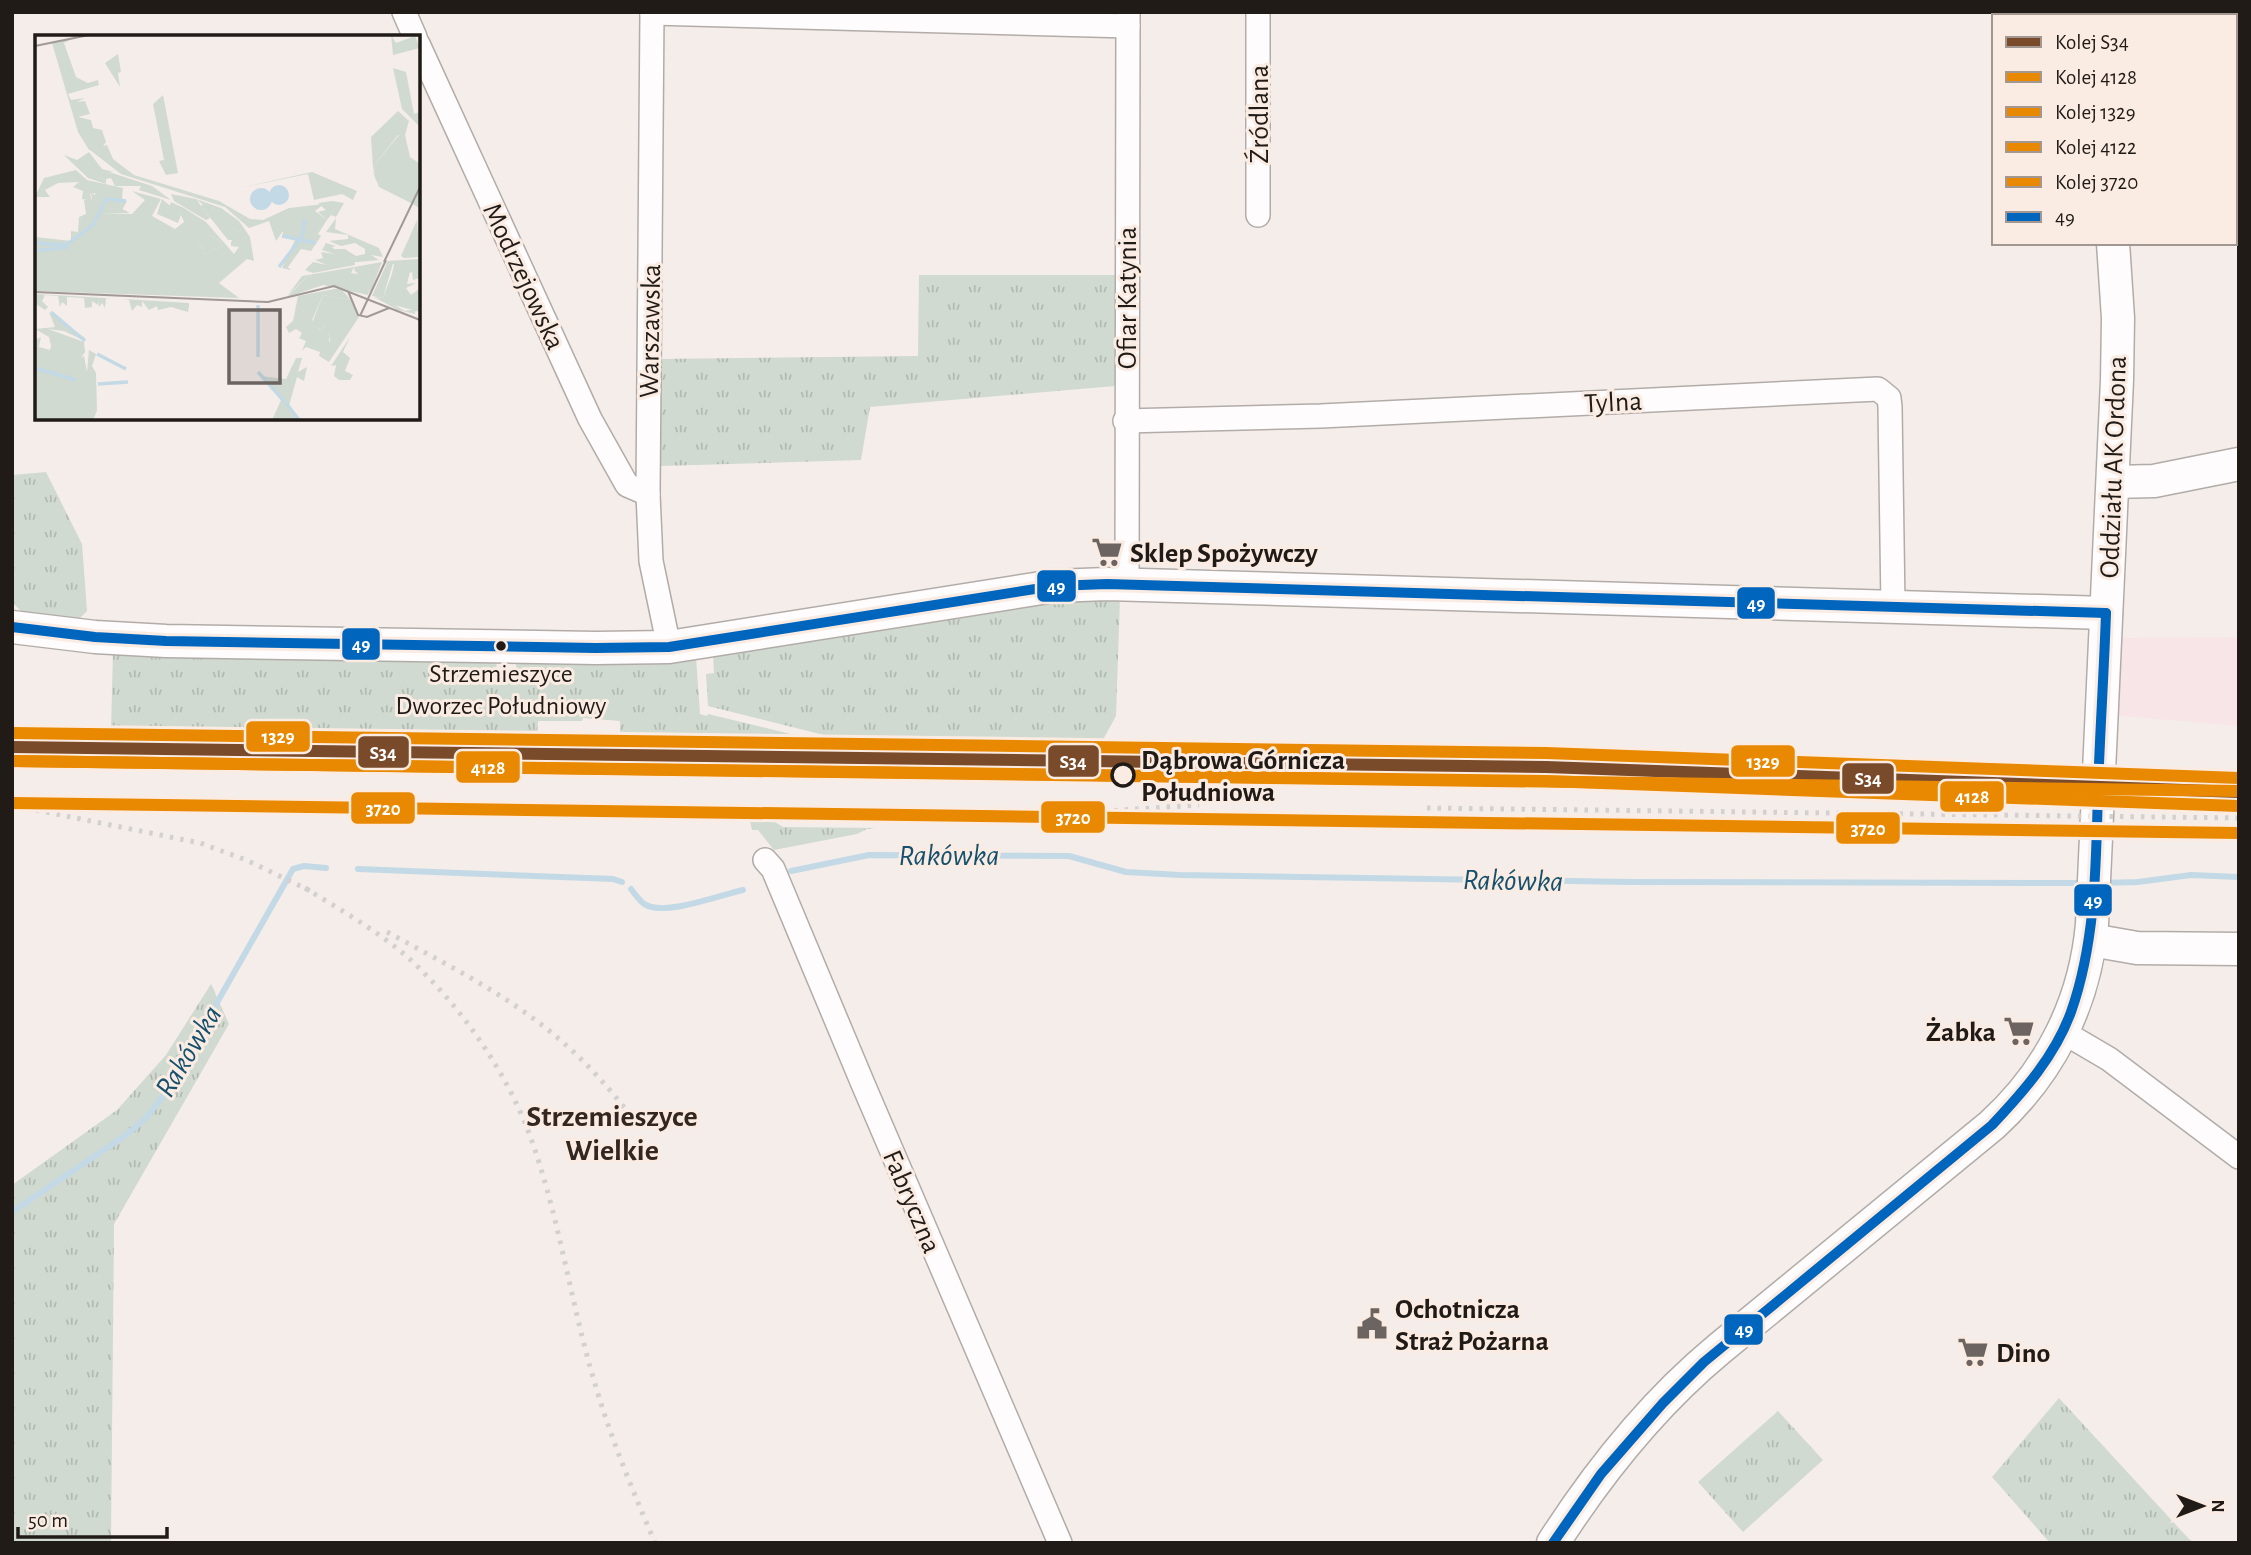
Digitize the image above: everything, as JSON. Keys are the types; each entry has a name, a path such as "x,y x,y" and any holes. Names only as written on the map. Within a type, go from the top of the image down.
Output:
{"street":[{"path":"404,12 414,35"},
{"name":"Źródlana","path":"1258,12 1258,215"},
{"path":"652,13 1128,19"},
{"name":"Warszawska","path":"652,13 648,494 650,561 669,647"},
{"name":"Ofiar Katynia","path":"1127,584 1125,421 1128,19"},
{"name":"Modrzejowska","path":"420,48 590,419 627,485 648,494"},
{"name":"Oddziału AK Ordona","path":"1553,1543 1594,1483 1681,1383 1992,1125 2030,1086 2063,1032 2077,996 2092,925 2113,482 2118,318 2113,245"},
{"name":"Tylna","path":"1125,421 1321,416 1878,389 1889,398 1890,407 1893,606"},
{"path":"2113,482 2154,481 2239,464"},
{"path":"12,627 95,637 166,641 669,647 1054,586 1127,584 2106,613"},
{"name":"Fabryczna","path":"765,860 774,869 1060,1543"},
{"path":"2092,925 2137,948 2239,949"},
{"path":"2063,1032 2109,1059 2239,1157"}],"shaded area":[{"path":"2239,637 2239,726 2113,715 2117,638"}],"green space":[{"path":"919,275 1115,275 1115,386 870,407 861,460 660,466 658,359 918,356"},
{"path":"46,472 82,544 87,611 79,619 22,612 12,602 12,475"},
{"path":"1120,598 1116,716 1099,747 844,740 708,706 706,674 714,673 713,655 1051,601"},
{"path":"113,650 232,658 496,661 497,671 516,671 516,661 696,657 700,714 811,739 620,738 620,721 583,718 582,721 538,721 537,737 111,731"},
{"path":"750,821 775,822 783,827 876,828 774,850 758,830 752,830"},
{"path":"211,984 229,1024 114,1224 111,1543 12,1543 12,1185 117,1110 166,1055"},
{"path":"2059,1398 2194,1543 2050,1543 1992,1477"},
{"path":"1778,1411 1823,1460 1743,1532 1698,1482"}],"waterway":[{"name":"Rakówka","path":"791,871 869,855 1069,856 1126,872 1180,875 1629,882 2083,883"},
{"name":"Rakówka","path":"12,1212 126,1135 145,1119 165,1094 293,869 304,866 326,868"},
{"name":"Rakówka","path":"358,869 613,879 622,882"},
{"name":"Rakówka","path":"2101,883 2138,882 2191,875 2239,877"},
{"name":"Rakówka","path":"631,889 646,905 655,908 693,904 743,890"}],"railway":[{"path":"12,802 1027,816 1199,805"},
{"path":"1427,808 2239,818"},
{"path":"36,810 200,843 246,860 313,892"},
{"path":"305,888 375,932 414,963 466,1021 508,1086 529,1133 539,1164 601,1404 655,1543"},
{"path":"387,932 472,979 533,1018 588,1066 640,1128"}],"rail line":[{"name":"1329","path":"12,733 1546,753 2239,778"},
{"name":"S34","path":"12,747 1546,767 2239,792"},
{"name":"4128","path":"12,761 1546,781 2238,806"},
{"name":"4122","path":"12,761 2239,791"},
{"name":"3720","path":"12,803 2239,833"}],"transit line":[{"name":"49","path":"12,627 95,637 166,641 669,647 1054,586 1107,584 2106,613"},
{"name":"49","path":"1553,1543 1601,1474 1663,1403 1704,1362 1992,1125 2027,1086 2056,1043 2071,1012 2090,930 2095,874 2106,613"}],"place":[{"name":"Sklep Spożywczy","path":"1107,552"},
{"name":"Strzemieszyce Dworzec Południowy","path":"501,646"},
{"name":"Dąbrowa Górnicza Południowa","path":"1123,775"},
{"name":"Żabka","path":"2019,1031"},
{"name":"Ochotnicza Straż Pożarna","path":"1372,1324"},
{"name":"Dino","path":"1973,1352"}],"district":[{"name":"Strzemieszyce Wielkie","path":"612,1133"}]}
